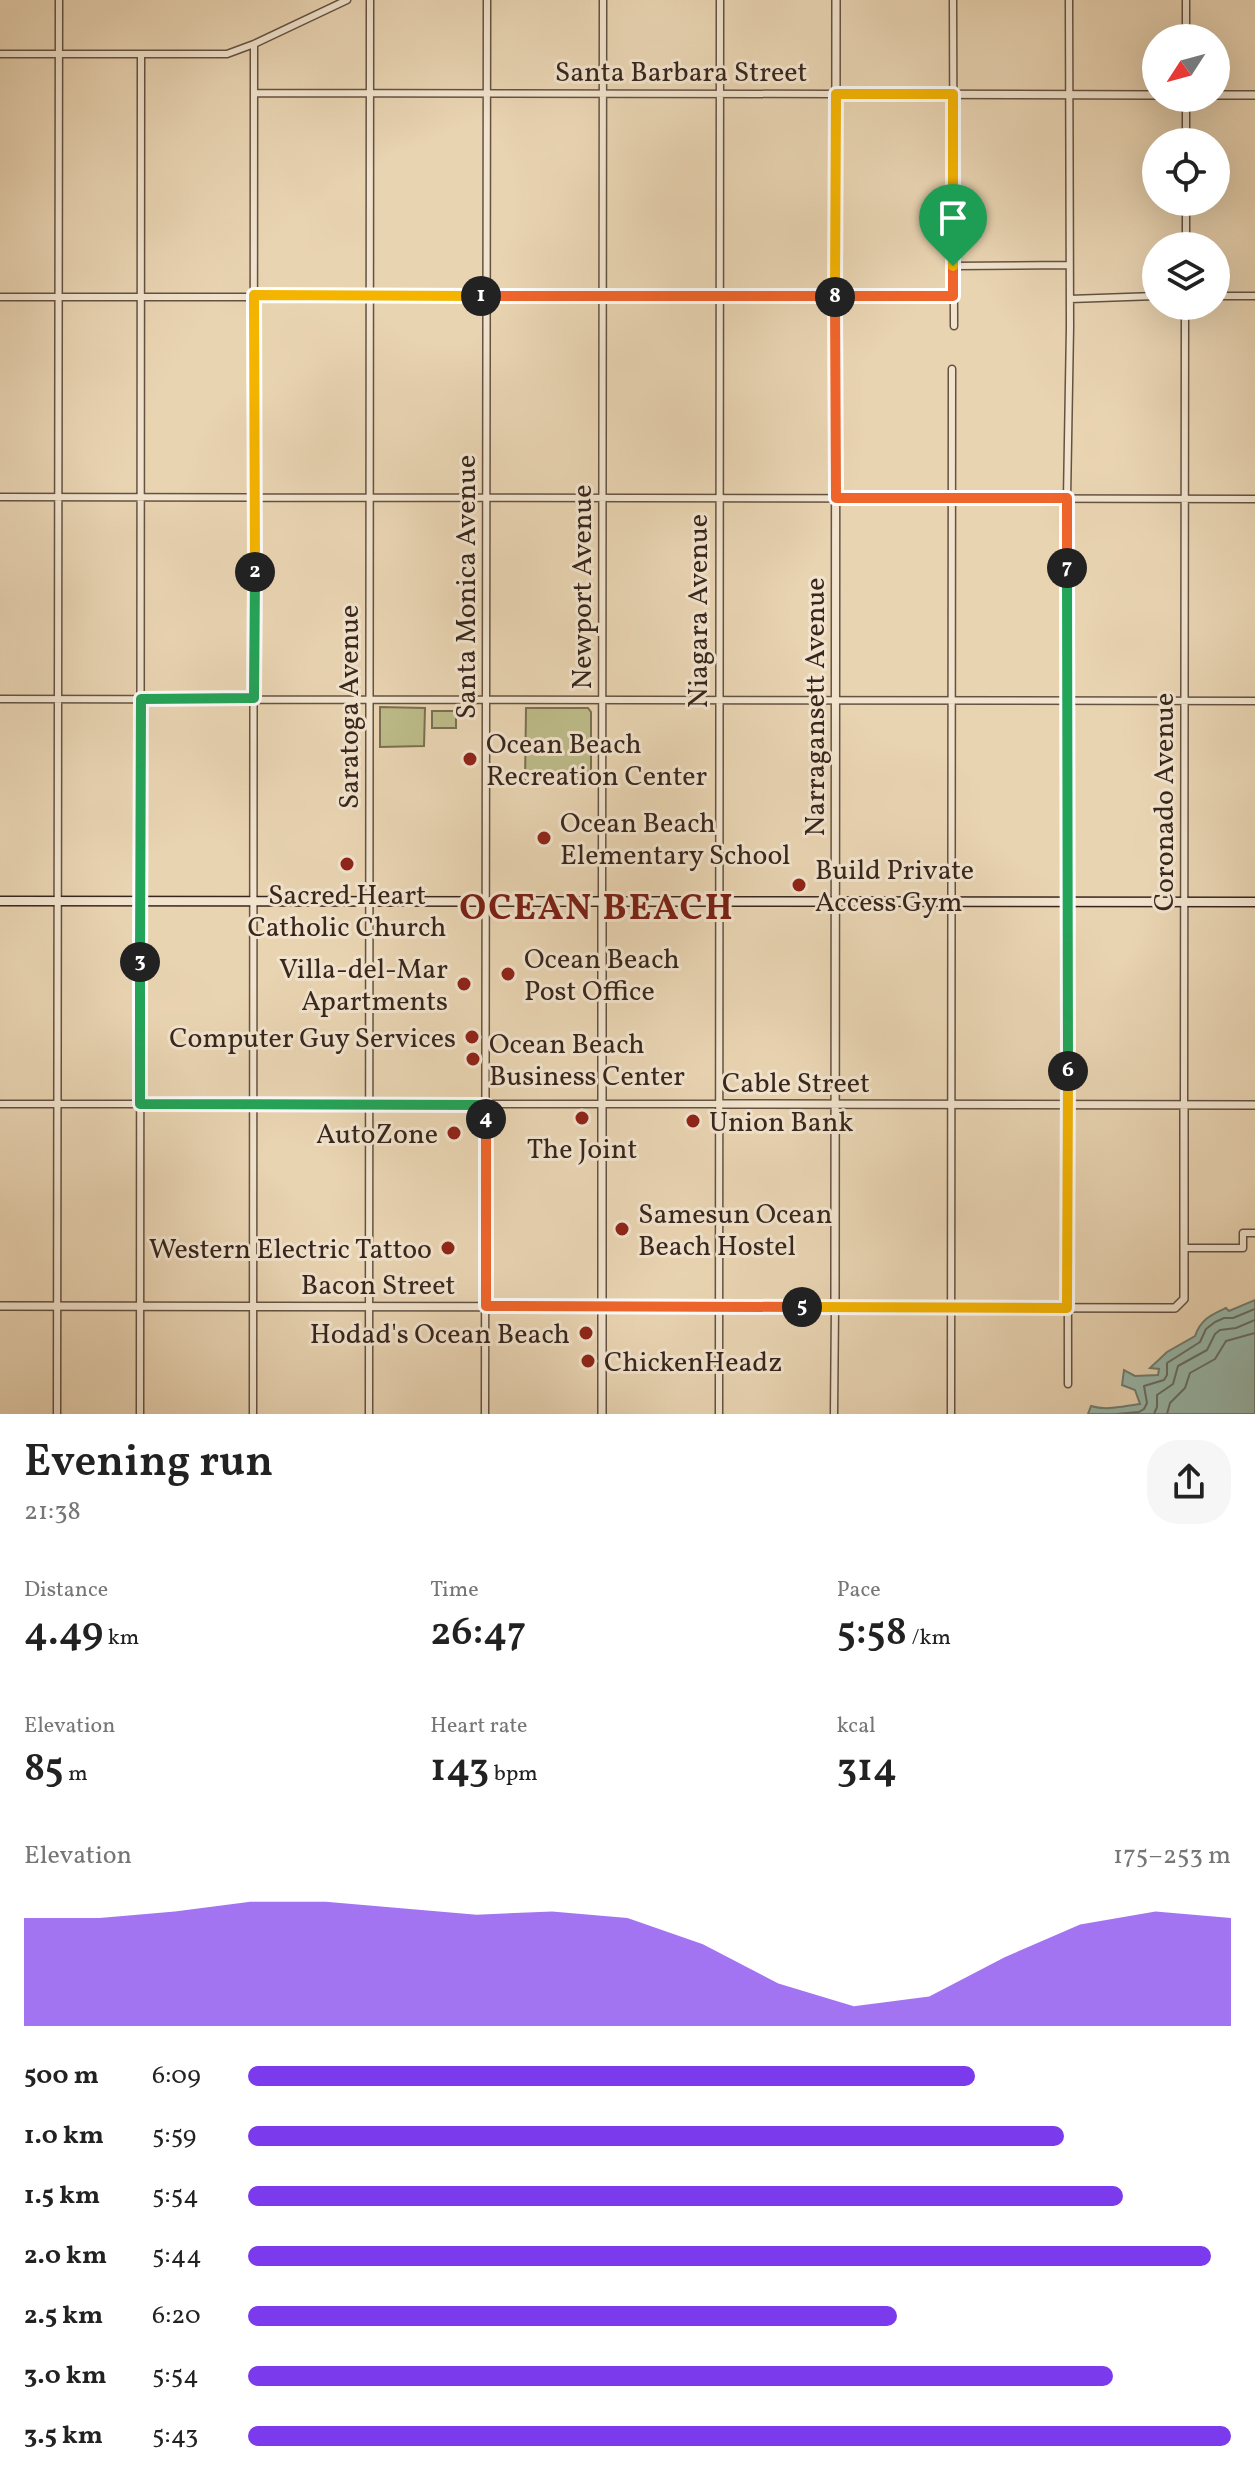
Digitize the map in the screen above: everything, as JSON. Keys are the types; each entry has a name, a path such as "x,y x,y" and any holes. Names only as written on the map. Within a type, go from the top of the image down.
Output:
{"main road":[{"path":"0,901 1255,902"}],"street":[{"path":"57,1414 59,0"},
{"path":"0,54 227,54 347,0"},
{"name":"Saratoga Avenue","path":"369,1414 370,0"},
{"name":"Santa Monica Avenue","path":"485,1414 487,0"},
{"name":"Newport Avenue","path":"602,1414 603,0"},
{"name":"Niagara Avenue","path":"719,1414 720,0"},
{"name":"Narragansett Avenue","path":"834,1414 836,0"},
{"path":"953,0 954,326"},
{"path":"1068,1384 1069,0"},
{"path":"1186,0 1186,24"},
{"path":"253,1414 254,44"},
{"path":"140,1414 141,54"},
{"name":"Santa Barbara Street","path":"254,93 1142,95"},
{"path":"1230,95 1255,95"},
{"path":"953,266 1069,265"},
{"path":"0,297 953,296"},
{"path":"1070,299 1142,296"},
{"path":"1230,296 1255,296"},
{"name":"Coronado Avenue","path":"1184,1299 1185,320"},
{"path":"951,1414 952,369"},
{"path":"0,497 1255,499"},
{"path":"0,699 1255,701"},
{"name":"Cable Street","path":"0,1104 1255,1105"},
{"path":"1184,1248 1243,1248 1243,1233 1255,1233"},
{"name":"Bacon Street","path":"0,1306 1175,1308 1184,1299"}],"shaded area":[{"path":"380,707 425,708 424,746 380,747"},
{"path":"526,708 588,708 591,712 591,783 525,783"},
{"path":"432,711 456,711 456,728 432,728"}],"water":[{"path":"1255,1300 1255,1414 1088,1414 1091,1406 1109,1408 1140,1404 1135,1390 1122,1385 1124,1370 1135,1376 1158,1375 1159,1369 1150,1368 1167,1352 1195,1336 1207,1318 1226,1308 1229,1311"}],"place":[{"name":"Ocean Beach Recreation Center","path":"470,759"},
{"name":"Ocean Beach Elementary School","path":"544,838"},
{"name":"Sacred Heart Catholic Church","path":"347,864"},
{"name":"Build Private Access Gym","path":"799,885"},
{"name":"Ocean Beach Post Office","path":"508,974"},
{"name":"Villa-del-Mar Apartments","path":"464,984"},
{"name":"Computer Guy Services","path":"472,1037"},
{"name":"Ocean Beach Business Center","path":"473,1059"},
{"name":"The Joint","path":"582,1118"},
{"name":"Union Bank","path":"693,1121"},
{"name":"AutoZone","path":"454,1133"},
{"name":"Samesun Ocean Beach Hostel","path":"622,1229"},
{"name":"Western Electric Tattoo","path":"448,1248"},
{"name":"Hodad's Ocean Beach","path":"586,1333"},
{"name":"ChickenHeadz","path":"588,1361"}],"district":[{"name":"OCEAN BEACH","path":"597,906"}],"route":[{"path":"953,266 953,94 836,94 835,296 836,498 1067,498 1067,1308 486,1306 486,1105 140,1104 141,699 254,698 254,295 835,296 892,295 953,296 953,266"}]}
